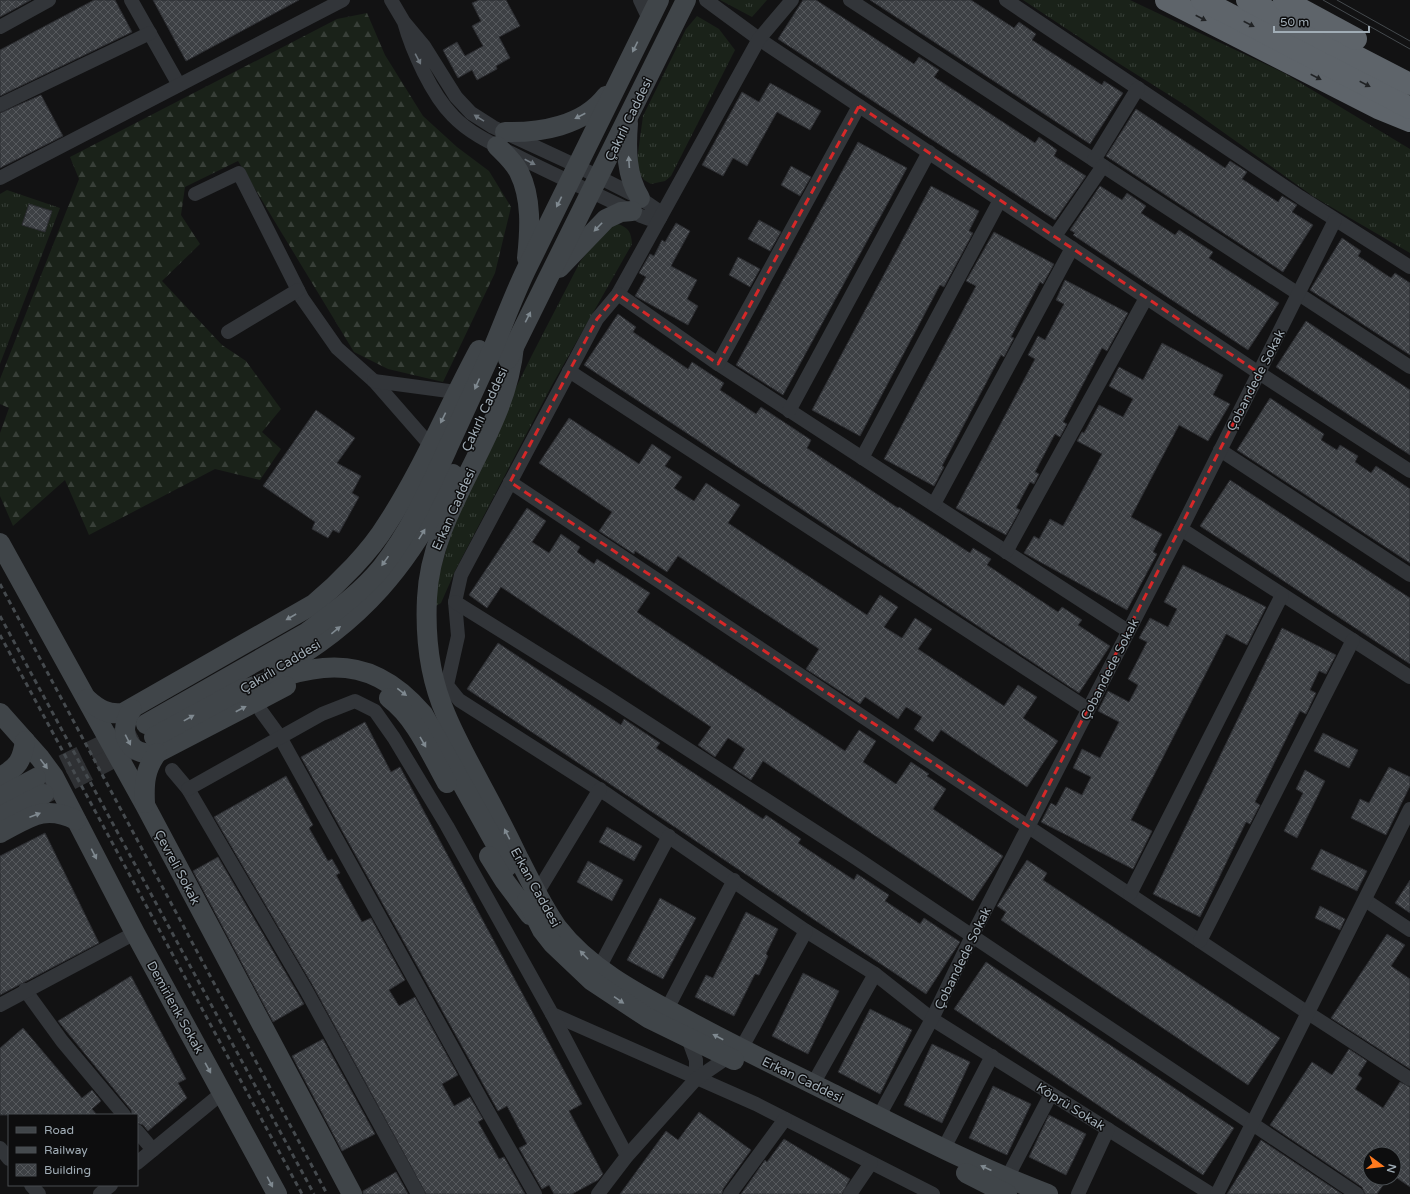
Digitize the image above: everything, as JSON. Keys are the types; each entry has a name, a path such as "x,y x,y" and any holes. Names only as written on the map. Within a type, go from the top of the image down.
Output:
{"highway":[{"path":"1166,0 1378,108 1410,121"},
{"path":"1202,0 1410,108"},
{"path":"1247,0 1410,84"},
{"path":"1284,0 1410,68"}],"main road":[{"name":"Çakırlı Caddesi","path":"152,738 306,633 346,602 381,567 411,524 422,504 491,353 506,313 526,270 618,80 659,0"},
{"name":"Çakırlı Caddesi","path":"152,738 233,694 316,646 374,596 409,554 436,511 514,346 686,0"},
{"path":"526,270 529,237 526,197 519,172 501,139 543,130 574,120 589,112 599,103 618,80"},
{"path":"548,278 567,261 606,219 636,205 634,188 629,169 629,116"},
{"path":"86,698 106,712 116,714 132,709 314,604 336,586 387,525 430,446 456,392 480,348 506,313"},
{"name":"Erkan Caddesi","path":"514,346 512,365 502,401 442,530 433,554 429,574 426,619 430,662 445,714 537,893 558,928 591,962 599,968 635,993 666,1009 734,1053 1007,1186 1048,1194"},
{"name":"Çevreli Sokak","path":"0,543 145,805 352,1194"},
{"name":"Erkan Caddesi","path":"233,694 287,675 330,667 352,668 373,674 392,684 409,697 423,714 436,734 542,930 565,956 592,981 633,1009 688,1038 734,1053 813,1084 944,1148 1007,1186"},
{"path":"132,709 125,723 124,731 126,739 131,746 138,751 145,753 152,738 299,682 318,679 336,680 368,686 392,700 403,711 414,727 504,880 520,904 542,930"},
{"name":"Demirlenk Sokak","path":"0,713 25,741 54,778 135,933 277,1194"},
{"path":"145,805 144,785 152,738"},
{"path":"0,777 14,768 20,761 25,741"},
{"path":"0,797 40,786 0,817"},
{"path":"0,833 34,815 44,812 64,814 76,820"}],"street":[{"path":"0,28 49,0"},
{"path":"132,0 180,86"},
{"path":"0,178 180,86 343,0"},
{"path":"391,0 404,22 415,53 447,109 467,128 501,139 636,205 656,209 660,218"},
{"path":"640,0 649,19"},
{"path":"706,0 759,39 859,106 1259,373 1410,471"},
{"path":"792,0 759,39 618,294 597,319 461,575 455,602 604,695 972,936 1357,1194"},
{"path":"850,0 1410,367"},
{"path":"1006,0 1335,220 1410,267"},
{"path":"0,105 150,33"},
{"path":"1054,236 1099,163 1138,88"},
{"path":"718,364 859,106"},
{"path":"789,411 929,152"},
{"path":"195,194 239,173 298,290 337,348 374,381 430,446"},
{"path":"862,458 1000,200"},
{"name":"Çobandede Sokak","path":"879,1116 932,1019 972,936 1181,529 1335,220"},
{"path":"934,504 1072,248"},
{"path":"228,332 298,290"},
{"path":"618,294 718,364 789,411 1128,631"},
{"path":"1006,552 1146,298"},
{"path":"569,371 1088,710"},
{"path":"374,381 456,392"},
{"path":"1220,450 1410,575"},
{"path":"510,482 1308,1013 1410,1079"},
{"path":"1181,529 1410,677"},
{"path":"1130,894 1282,594"},
{"name":"Köprü Sokak","path":"455,602 458,636 447,685 459,700 600,789 806,931 875,974 932,1019 1210,1194"},
{"path":"1200,941 1354,640"},
{"path":"188,789 322,714 355,701 375,711 447,826 552,1014 627,1156"},
{"path":"261,711 280,737 535,1194"},
{"path":"172,770 188,789 306,990 418,1194"},
{"path":"537,893 600,789"},
{"path":"1217,1194 1251,1124 1408,818"},
{"path":"599,968 669,836"},
{"path":"666,1009 734,880"},
{"path":"1365,900 1410,930"},
{"path":"598,1194 627,1156 696,1079 734,1053 806,931"},
{"path":"0,1004 135,933"},
{"path":"813,1084 875,974"},
{"path":"25,990 62,1041 123,1114"},
{"path":"552,1014 785,1119 933,1194"},
{"path":"688,1038 696,1060 696,1079"},
{"path":"944,1148 992,1056"},
{"path":"138,1163 222,1093"},
{"path":"1007,1186 1051,1094"},
{"path":"730,1194 785,1119"},
{"path":"1078,1194 1108,1130"},
{"path":"138,1132 153,1150"},
{"path":"0,1148 8,1158"},
{"path":"850,1194 871,1163"},
{"path":"32,1186 39,1194"},
{"path":"100,1194 110,1186"}],"highlighted area":[{"path":"859,106 1259,373 1028,826 510,482 597,319 618,294 718,364"}],"green space":[{"path":"720,0 767,0 752,17"},
{"path":"1023,0 1130,0 1284,73 1410,149 1410,253 1314,197 1185,105"},
{"path":"367,13 385,55 423,116 457,147 489,171 511,207 495,273 443,382 388,369 354,352 238,161 185,187 181,215 200,244 162,281 222,345 246,361 281,409 262,432 281,449 260,480 215,469 89,535 65,480 13,526 0,496 0,433 9,408 0,404 0,379 79,179 70,157 337,19"},
{"path":"697,16 719,29 735,50 671,176 665,181 651,184 644,180 640,174 637,160 643,116 686,29"},
{"path":"7,190 60,208 0,364 0,194"},
{"path":"618,224 625,227 629,231 632,244 552,385 456,569 441,603 434,607 434,592 461,499 580,262 604,229"}],"building":[{"path":"0,0 31,0 0,17"},
{"path":"94,0 115,0 132,32 0,96 0,50"},
{"path":"153,0 299,0 186,61"},
{"path":"479,0 506,0 520,26 499,37 510,58 496,66 497,69 477,80 472,70 458,78 443,50 457,42 465,56 483,46 472,26 481,21 472,3"},
{"path":"803,0 816,0 914,64 919,57 939,70 934,77 1035,143 1039,137 1057,150 1054,156 1086,176 1055,220 778,39"},
{"path":"870,0 971,0 1014,28 1019,22 1036,34 1032,40 1102,85 1104,81 1123,93 1090,144"},
{"path":"770,83 821,111 810,130 777,112 747,166 733,158 723,176 702,165 742,92 759,102"},
{"path":"41,95 63,136 0,168 0,113"},
{"path":"1136,109 1225,168 1230,161 1247,172 1242,179 1278,202 1282,196 1297,205 1292,212 1313,225 1283,272 1106,156"},
{"path":"858,142 907,168 783,395 736,365"},
{"path":"791,166 811,177 800,196 781,185"},
{"path":"931,186 979,211 969,231 973,233 944,287 940,285 860,436 812,410"},
{"path":"1100,186 1122,200 1127,193 1146,206 1141,213 1175,235 1179,230 1213,252 1209,258 1279,303 1248,350 1073,235 1075,233 1070,230"},
{"path":"29,204 52,211 45,232 22,225"},
{"path":"759,220 781,232 770,251 748,239"},
{"path":"676,223 690,231 671,266 697,280 687,299 698,306 688,325 635,296 646,277 639,273 650,254 654,256 662,240 665,242"},
{"path":"994,232 1054,264 1043,284 1040,282 1011,337 1014,338 1004,357 1001,355 942,466 944,467 934,486 884,459 976,286 966,281"},
{"path":"1342,238 1361,251 1358,256 1391,278 1395,273 1410,283 1410,355 1310,290"},
{"path":"738,257 760,269 750,287 729,275"},
{"path":"1065,280 1128,313 1107,351 1102,348 1063,422 1067,424 1060,437 1055,434 1035,472 1039,474 1034,484 1030,482 1016,508 1020,510 1006,535 956,508 1035,359 1028,355 1038,336 1045,340 1064,304 1056,300"},
{"path":"618,314 636,327 633,332 688,369 692,362 724,383 720,390 756,414 761,407 811,440 807,448 970,553 973,548 991,559 987,565 1058,612 1062,607 1082,620 1078,625 1110,646 1079,693 584,365"},
{"path":"1306,321 1410,390 1410,455 1276,367"},
{"path":"1162,343 1223,375 1213,395 1230,404 1208,441 1179,425 1131,517 1162,534 1153,552 1157,554 1127,610 1024,553 1034,536 1039,539 1050,519 1063,526 1102,454 1077,441 1082,432 1084,433 1099,405 1123,417 1133,399 1109,386 1119,367 1143,380"},
{"path":"1270,398 1324,434 1321,440 1337,450 1340,445 1358,456 1355,462 1371,473 1376,466 1410,489 1410,563 1237,450"},
{"path":"316,410 355,438 337,463 361,476 352,493 359,497 339,533 333,530 328,538 312,529 315,522 263,486"},
{"path":"569,418 639,464 652,444 671,457 665,466 682,477 674,488 694,501 706,483 740,505 728,523 867,615 880,595 898,607 884,627 902,638 915,618 932,629 918,649 1004,706 1018,685 1037,697 1023,718 1058,741 1027,787 941,730 933,742 914,729 922,717 906,707 898,719 865,697 860,704 806,669 819,649 678,556 667,572 635,551 634,554 599,531 612,512 539,463"},
{"path":"1230,480 1410,598 1410,664 1200,526"},
{"path":"527,508 546,521 532,542 549,553 561,534 580,547 577,552 594,564 597,559 650,593 637,612 845,751 859,730 876,741 863,762 896,784 911,762 929,774 927,776 946,789 933,809 1003,856 973,901 763,761 751,780 733,768 745,749 728,738 715,757 698,745 711,727 501,587 487,608 469,595"},
{"path":"1183,565 1266,607 1247,645 1226,634 1131,820 1152,831 1133,869 1041,822 1051,803 1056,806 1066,787 1082,795 1091,777 1073,768 1082,749 1100,758 1119,722 1098,711 1108,691 1129,702 1138,685 1128,679 1147,642 1139,638 1150,618 1168,627 1177,609 1164,602"},
{"path":"1282,628 1336,655 1326,674 1319,671 1310,690 1316,693 1306,714 1300,711 1255,802 1260,805 1250,824 1246,822 1200,917 1153,894"},
{"path":"498,643 621,725 624,719 660,743 656,748 763,819 766,815 801,839 798,843 854,880 857,874 889,895 885,901 920,924 924,918 960,942 926,994 467,689"},
{"path":"365,722 391,772 400,767 582,1104 569,1111 603,1174 598,1180 572,1194 554,1194 549,1185 542,1189 519,1148 527,1144 507,1106 498,1111 301,757"},
{"path":"1323,733 1358,750 1349,768 1314,751"},
{"path":"1389,767 1410,777 1410,786 1386,835 1351,818 1360,799 1369,803"},
{"path":"1305,770 1325,781 1297,838 1284,831 1303,793 1296,789"},
{"path":"286,776 313,825 309,828 328,861 332,859 340,873 336,875 362,922 371,918 405,980 389,990 399,1006 415,997 458,1075 442,1084 454,1106 470,1097 483,1119 478,1122 499,1159 504,1157 525,1194 426,1194 313,986 214,817"},
{"path":"607,827 642,846 634,861 599,842"},
{"path":"45,833 99,943 0,995 0,856"},
{"path":"1321,849 1367,871 1357,891 1311,869"},
{"path":"218,857 304,1004 273,1022 193,871"},
{"path":"1027,860 1047,873 1043,880 1280,1038 1248,1085 1001,920 1006,912 997,906"},
{"path":"588,861 623,880 612,901 577,882"},
{"path":"1410,880 1410,913 1395,903"},
{"path":"660,898 696,918 663,979 627,960"},
{"path":"1320,906 1345,919 1340,930 1315,918"},
{"path":"746,912 778,929 766,954 768,956 759,975 755,974 734,1016 695,997 706,975 713,978"},
{"path":"1387,934 1405,945 1391,966 1410,979 1410,1069 1331,1018"},
{"path":"986,962 1234,1128 1203,1175 954,1009"},
{"path":"803,973 839,991 808,1054 772,1036"},
{"path":"131,976 186,1079 178,1083 187,1098 148,1131 143,1125 138,1123 138,1114 132,1114 131,1110 58,1021"},
{"path":"870,1009 912,1030 880,1094 838,1072"},
{"path":"23,1028 82,1098 92,1090 101,1101 92,1109 96,1114 0,1115 0,1048"},
{"path":"323,1039 375,1134 342,1151 292,1056"},
{"path":"932,1044 970,1062 942,1123 904,1105"},
{"path":"1349,1049 1367,1061 1358,1075 1362,1078 1355,1089 1383,1108 1400,1082 1410,1087 1410,1187 1402,1182 1402,1146 1362,1146 1362,1186 1382,1186 1377,1194 1365,1194 1362,1187 1270,1125 1312,1062 1332,1075"},
{"path":"993,1086 1031,1104 1007,1155 969,1138"},
{"path":"699,1112 751,1150 723,1189 722,1194 620,1194 666,1131 678,1140"},
{"path":"1049,1115 1086,1134 1066,1175 1029,1157"},
{"path":"784,1139 850,1179 842,1194 741,1194 765,1160 767,1162"},
{"path":"1261,1140 1342,1194 1227,1194"},
{"path":"396,1172 408,1194 363,1194 363,1191"}],"tunnel":[{"path":"36,778 146,724"},
{"path":"44,794 154,737"}],"tram line":[{"path":"1323,0 1410,49"},
{"path":"1337,0 1410,41"}],"railway":[{"path":"0,584 327,1194"},
{"path":"0,616 314,1194"},
{"path":"0,635 302,1194"}]}
